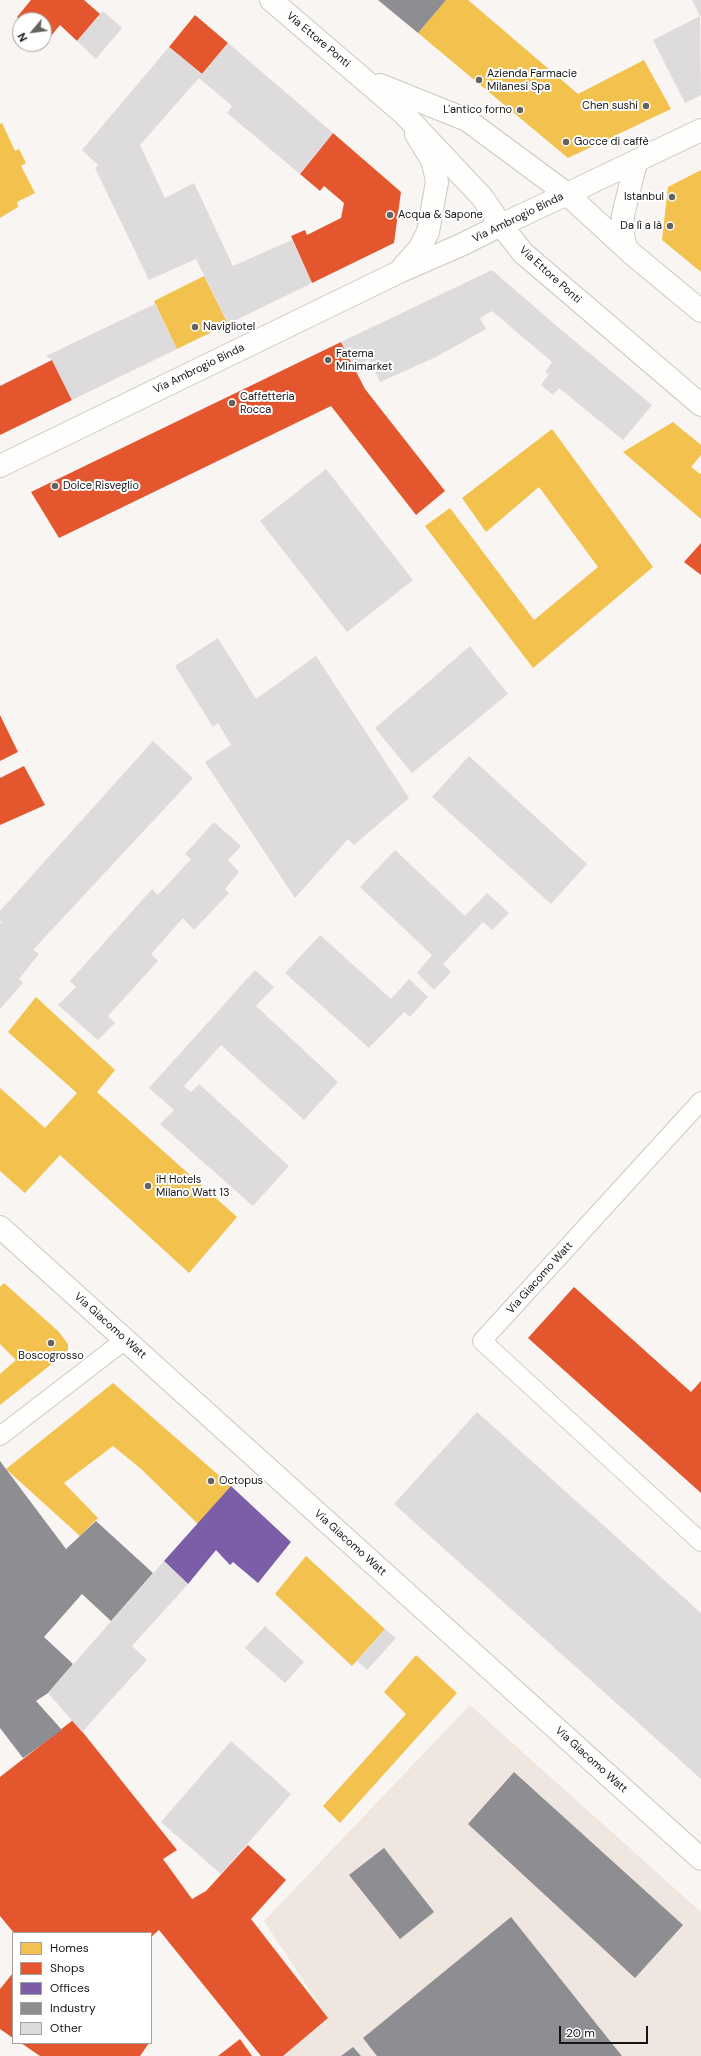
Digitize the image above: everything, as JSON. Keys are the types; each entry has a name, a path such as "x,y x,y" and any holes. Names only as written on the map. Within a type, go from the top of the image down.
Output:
{"street":[{"name":"Via Ettore Ponti","path":"272,0 404,114 482,197 501,225 523,253 701,405"},
{"name":"Via Ettore Ponti","path":"364,79 467,120 567,194 626,248 701,311"},
{"name":"Via Ambrogio Binda","path":"399,272 419,249 428,232 437,182 433,162 404,114"},
{"name":"Via Ambrogio Binda","path":"0,466 399,272 462,245 701,130"},
{"path":"626,248 622,230 622,222 636,162"},
{"name":"Via Giacomo Watt","path":"0,1227 701,1859"}],"lane":[{"name":"Via Giacomo Watt","path":"701,1101 482,1341 701,1542"},
{"path":"0,1436 125,1340"}],"shaded area":[{"path":"470,1705 701,1912 701,2056 283,2056 328,2018 264,1921"}],"building: Homes":[{"path":"446,0 468,0 578,94 644,60 671,109 568,158 418,33"},
{"path":"2,123 15,151 19,149 26,163 21,166 35,193 17,202 18,207 0,218 0,124"},
{"path":"701,170 701,272 662,240 668,187"},
{"path":"204,276 228,324 177,349 154,301"},
{"path":"673,422 701,445 701,455 691,467 700,474 701,473 701,519 623,452"},
{"path":"552,429 653,567 533,668 425,526 450,508 534,620 598,567 539,487 486,532 462,498"},
{"path":"36,997 115,1070 97,1092 237,1217 189,1273 60,1155 25,1193 0,1171 0,1088 45,1128 77,1093 8,1032"},
{"path":"4,1283 59,1332 68,1344 68,1350 0,1405 0,1374 16,1360 0,1344 0,1287"},
{"path":"113,1383 231,1486 198,1524 140,1468 113,1446 64,1483 98,1518 80,1536 6,1469"},
{"path":"306,1556 385,1629 352,1666 275,1594"},
{"path":"416,1655 457,1693 340,1823 323,1806 406,1714 384,1692"}],"building: Shops":[{"path":"31,0 84,0 100,14 77,41 60,25 52,35 52,12 21,12"},
{"path":"195,15 228,43 202,74 169,47"},
{"path":"333,133 401,192 394,243 312,283 291,236 305,230 307,235 341,218 344,203 324,186 320,191 300,174"},
{"path":"341,342 365,389 445,491 416,515 331,406 59,538 31,492"},
{"path":"52,360 72,400 0,435 0,386"},
{"path":"701,543 701,575 684,562"},
{"path":"0,715 18,752 0,761"},
{"path":"24,766 45,805 0,825 0,778"},
{"path":"574,1287 691,1392 701,1381 701,1493 528,1338"},
{"path":"73,1720 177,1850 163,1859 192,1899 206,1891 248,1845 286,1880 251,1919 328,2018 283,2056 261,2056 159,1930 152,1936 152,1932 13,1932 0,1916 0,1777"},
{"path":"12,1974 12,2037 0,2029 0,1989"},
{"path":"240,2039 252,2056 218,2056"},
{"path":"22,2044 148,2044 140,2056 40,2056"}],"building: Offices":[{"path":"231,1486 291,1542 258,1583 233,1562 230,1565 216,1550 188,1584 164,1561"}],"building: Industry":[{"path":"378,0 446,0 418,33"},
{"path":"0,1461 66,1549 96,1521 153,1573 111,1621 82,1594 44,1637 73,1664 48,1693 36,1701 62,1730 23,1758 0,1728"},
{"path":"514,1772 683,1925 635,1978 468,1824"},
{"path":"384,1848 434,1912 400,1939 349,1875"},
{"path":"511,1917 622,2056 377,2056 363,2038"},
{"path":"353,2047 361,2056 341,2056"}],"building: Other":[{"path":"692,0 701,0 701,16 700,16"},
{"path":"103,11 122,28 96,59 77,41"},
{"path":"700,16 701,95 685,103 653,40"},
{"path":"228,43 333,133 300,174 227,113 232,106 199,78 140,145 165,198 194,183 233,266 292,240 312,283 228,324 196,259 149,280 95,168 98,165 82,150 169,47 202,74"},
{"path":"492,270 652,405 623,440 559,388 553,395 541,385 549,374 545,372 552,362 492,311 480,318 486,329 436,357 380,382 369,359 354,368 341,342"},
{"path":"155,304 177,349 72,400 52,360 46,356"},
{"path":"326,469 413,580 347,632 260,521"},
{"path":"218,638 256,699 316,656 409,798 354,845 348,839 295,898 205,762 231,745 218,723 213,727 175,666"},
{"path":"470,646 508,694 412,773 375,728"},
{"path":"153,741 193,778 33,950 39,954 19,979 23,983 0,1009 0,924 2,922 0,921 0,911"},
{"path":"469,756 587,864 551,904 432,797"},
{"path":"214,822 241,846 228,860 239,872 225,889 229,893 194,930 183,918 151,954 158,961 108,1016 115,1023 98,1040 58,1005 76,987 70,981 152,889 158,895 191,859 185,854"},
{"path":"395,850 465,916 487,893 509,913 492,930 483,922 443,964 451,972 434,990 417,973 432,955 360,887"},
{"path":"320,935 391,999 409,979 428,997 410,1017 404,1012 369,1048 285,973"},
{"path":"255,970 274,987 256,1006 338,1082 304,1120 221,1045 184,1086 191,1092 199,1084 289,1166 253,1206 160,1124 174,1110 149,1088"},
{"path":"477,1412 701,1613 701,1779 394,1504"},
{"path":"164,1561 188,1584 132,1646 147,1660 82,1732 48,1693"},
{"path":"265,1626 304,1662 285,1683 245,1648"},
{"path":"385,1629 396,1638 367,1670 357,1661"},
{"path":"231,1741 291,1794 221,1874 161,1822"}],"place":[{"name":"Azienda Farmacie Milanesi Spa","path":"479,80"},
{"name":"Chen sushi","path":"646,106"},
{"name":"L'antico forno","path":"520,110"},
{"name":"Gocce di caffè","path":"566,142"},
{"name":"Istanbul","path":"672,197"},
{"name":"Acqua & Sapone","path":"390,215"},
{"name":"Da lì a là","path":"670,226"},
{"name":"Navigliotel","path":"195,327"},
{"name":"Fatema Minimarket","path":"328,360"},
{"name":"Caffetteria Rocca","path":"232,403"},
{"name":"Dolce Risveglio","path":"55,486"},
{"name":"iH Hotels Milano Watt 13","path":"148,1186"},
{"name":"Boscogrosso","path":"51,1343"},
{"name":"Octopus","path":"211,1481"}]}
